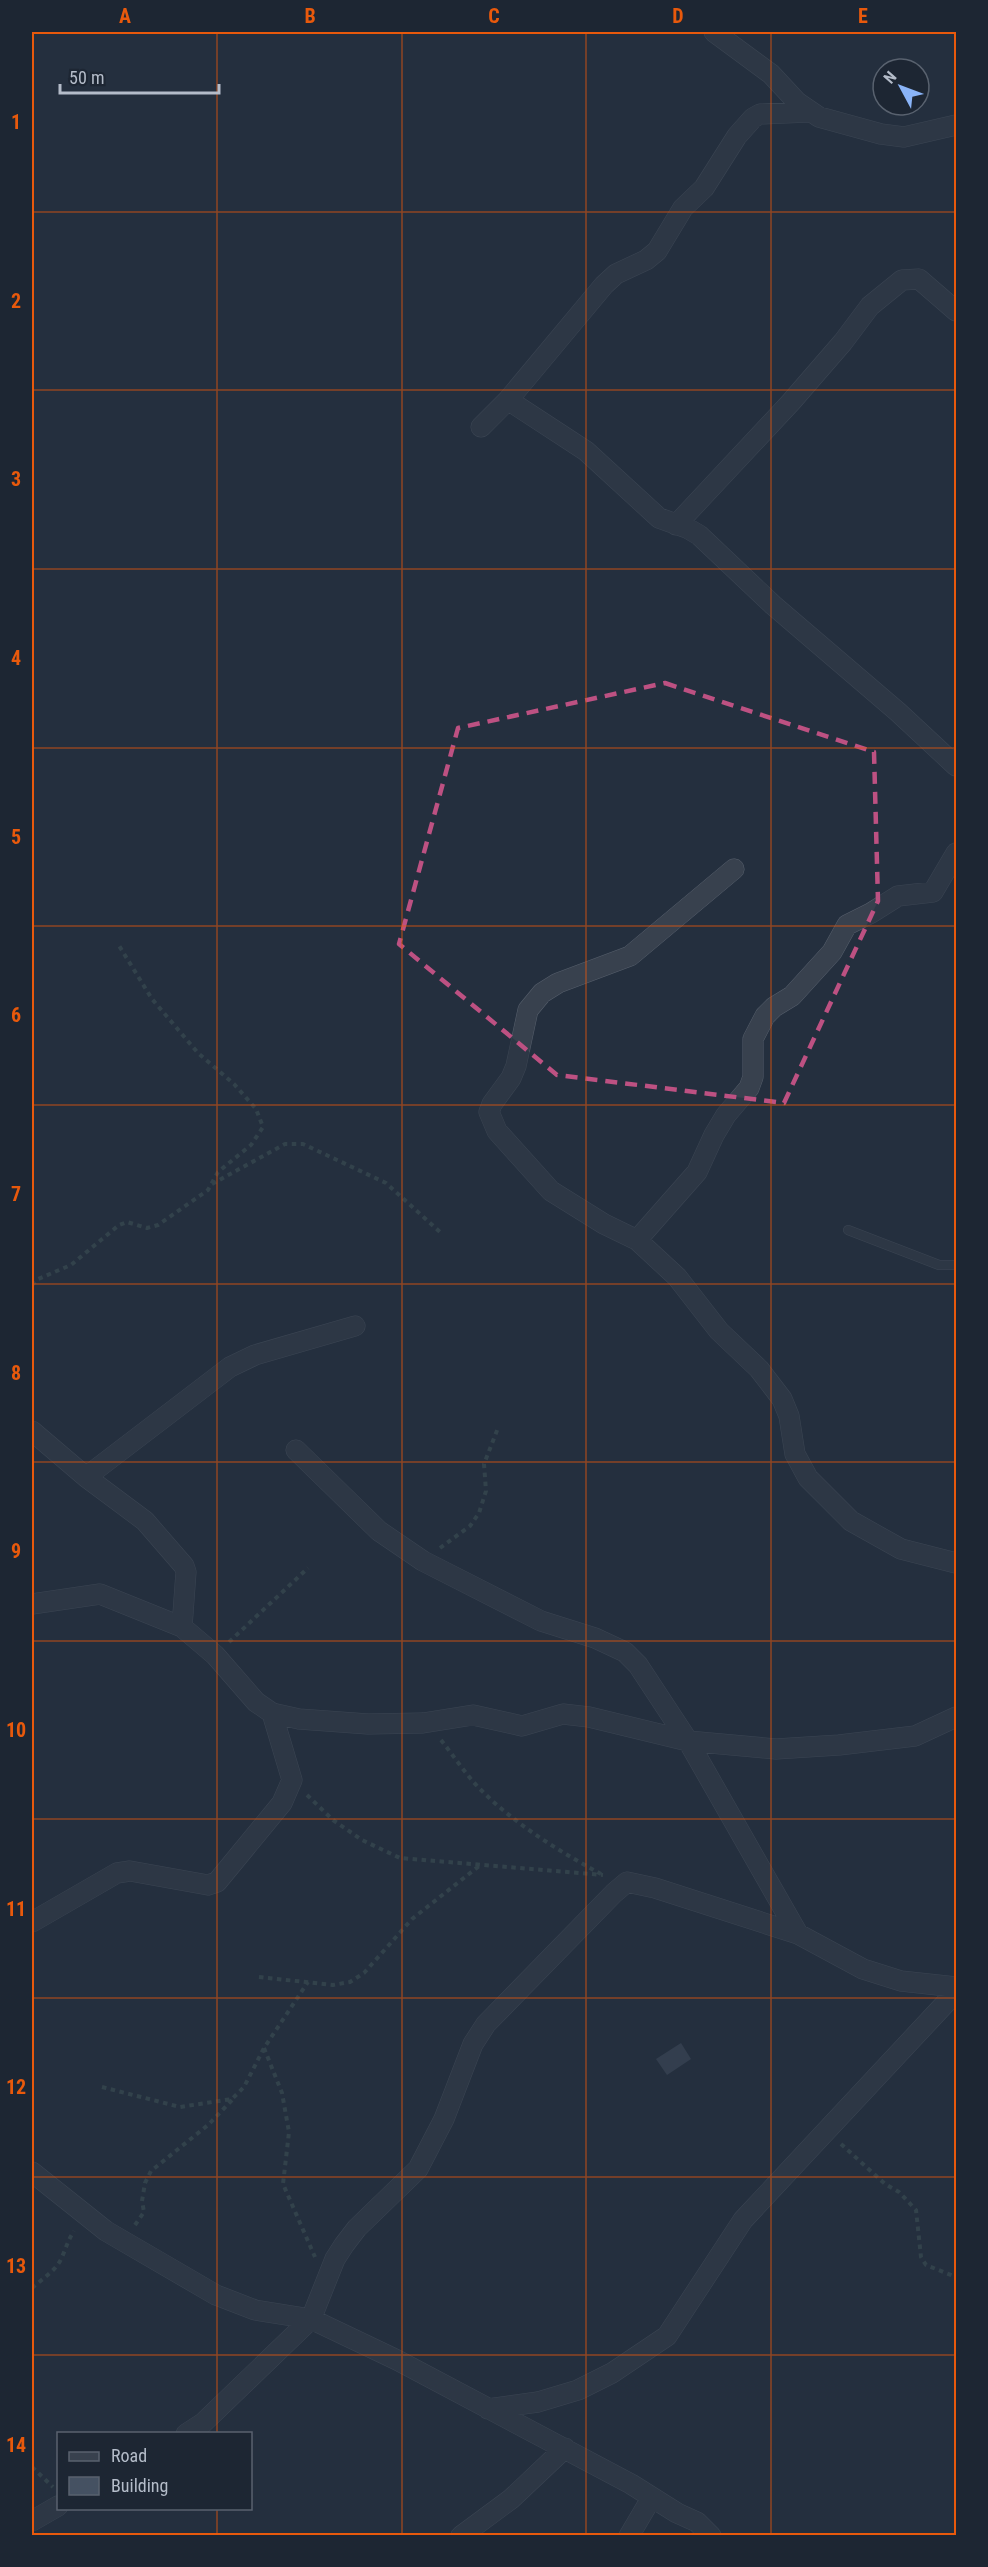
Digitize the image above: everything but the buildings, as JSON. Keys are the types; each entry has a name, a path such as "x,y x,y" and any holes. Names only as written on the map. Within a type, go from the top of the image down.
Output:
{"street":[{"path":"714,32 771,74 809,112"},
{"path":"481,427 508,400 582,308 604,285 616,274 646,261 657,251 683,208 704,188 737,136 753,118 766,114 809,112 881,134 904,136 957,125"},
{"path":"676,525 791,402 843,342 870,306 902,279 919,279 957,311"},
{"path":"508,400 586,451 659,518 699,535 772,605 898,712 957,766"},
{"path":"637,1240 697,1172 726,1115 749,1088 753,1077 753,1039 755,1031 765,1016 774,1007 792,996 832,952 847,925 898,896 933,892 957,853"},
{"path":"734,869 630,956 558,983 542,993 528,1010 516,1066 511,1078 492,1104 489,1112 497,1131 551,1191 580,1210 637,1240 677,1277 719,1331 759,1369 776,1391 789,1416 795,1454 808,1478 851,1521 901,1549 957,1563"},
{"path":"86,1477 230,1367 255,1355 355,1326"},
{"path":"32,1431 86,1477 145,1521 184,1566 186,1572 182,1627"},
{"path":"296,1450 379,1531 423,1561 541,1621 595,1638 625,1652 638,1665 688,1741 798,1934"},
{"path":"32,1604 100,1594 182,1627 216,1655 256,1702 272,1713 298,1719 368,1724 423,1723 473,1715 522,1726 563,1714 589,1717 688,1741 776,1749 839,1745 915,1736 957,1717"},
{"path":"32,1922 117,1874 130,1871 185,1882 214,1883 282,1803 290,1789 291,1780 272,1713"},
{"path":"188,2432 203,2423 311,2319 335,2259 357,2228 418,2169 444,2119 473,2044 486,2024 627,1882 655,1888 798,1934 863,1969 901,1981 957,1987"},
{"path":"488,2409 538,2402 578,2390 612,2373 667,2336 743,2220 957,1992"},
{"path":"32,2172 85,2216 130,2245 232,2302 255,2310 311,2319 397,2360 565,2448 697,2522 711,2535"},
{"path":"461,2535 511,2499 565,2448"},
{"path":"629,2535 652,2497"},
{"path":"32,2521 57,2507"}],"lane":[{"path":"848,1230 939,1265 957,1265"}],"path":[{"path":"32,1285 38,1279 72,1265 119,1225 127,1222 152,1228 208,1190 218,1172 251,1145 263,1127 256,1109 234,1084 198,1053 152,999 118,944"},
{"path":"211,1184 285,1144 303,1144 386,1183 440,1232"},
{"path":"423,1561 470,1526 479,1513 486,1491 484,1464 498,1428"},
{"path":"216,1655 308,1568"},
{"path":"423,1723 440,1739 478,1786 511,1816 557,1850 621,1886"},
{"path":"291,1780 333,1820 362,1840 400,1858 603,1875"},
{"path":"259,1977 333,1985 350,1982 364,1973 412,1919 480,1866"},
{"path":"130,2245 133,2228 144,2212 142,2201 145,2182 151,2171 208,2125 244,2087 264,2048 308,1982"},
{"path":"264,2048 282,2093 289,2132 288,2157 283,2184 326,2283"},
{"path":"102,2087 180,2107 234,2097"},
{"path":"833,2124 840,2143 845,2149 885,2184 899,2192 916,2210 921,2257 926,2265 957,2277"},
{"path":"32,2288 56,2267 62,2258 66,2241 85,2216"},
{"path":"32,2467 57,2490"}],"highlighted area":[{"path":"665,683 874,752 878,901 784,1103 557,1075 399,944 458,728"}]}
